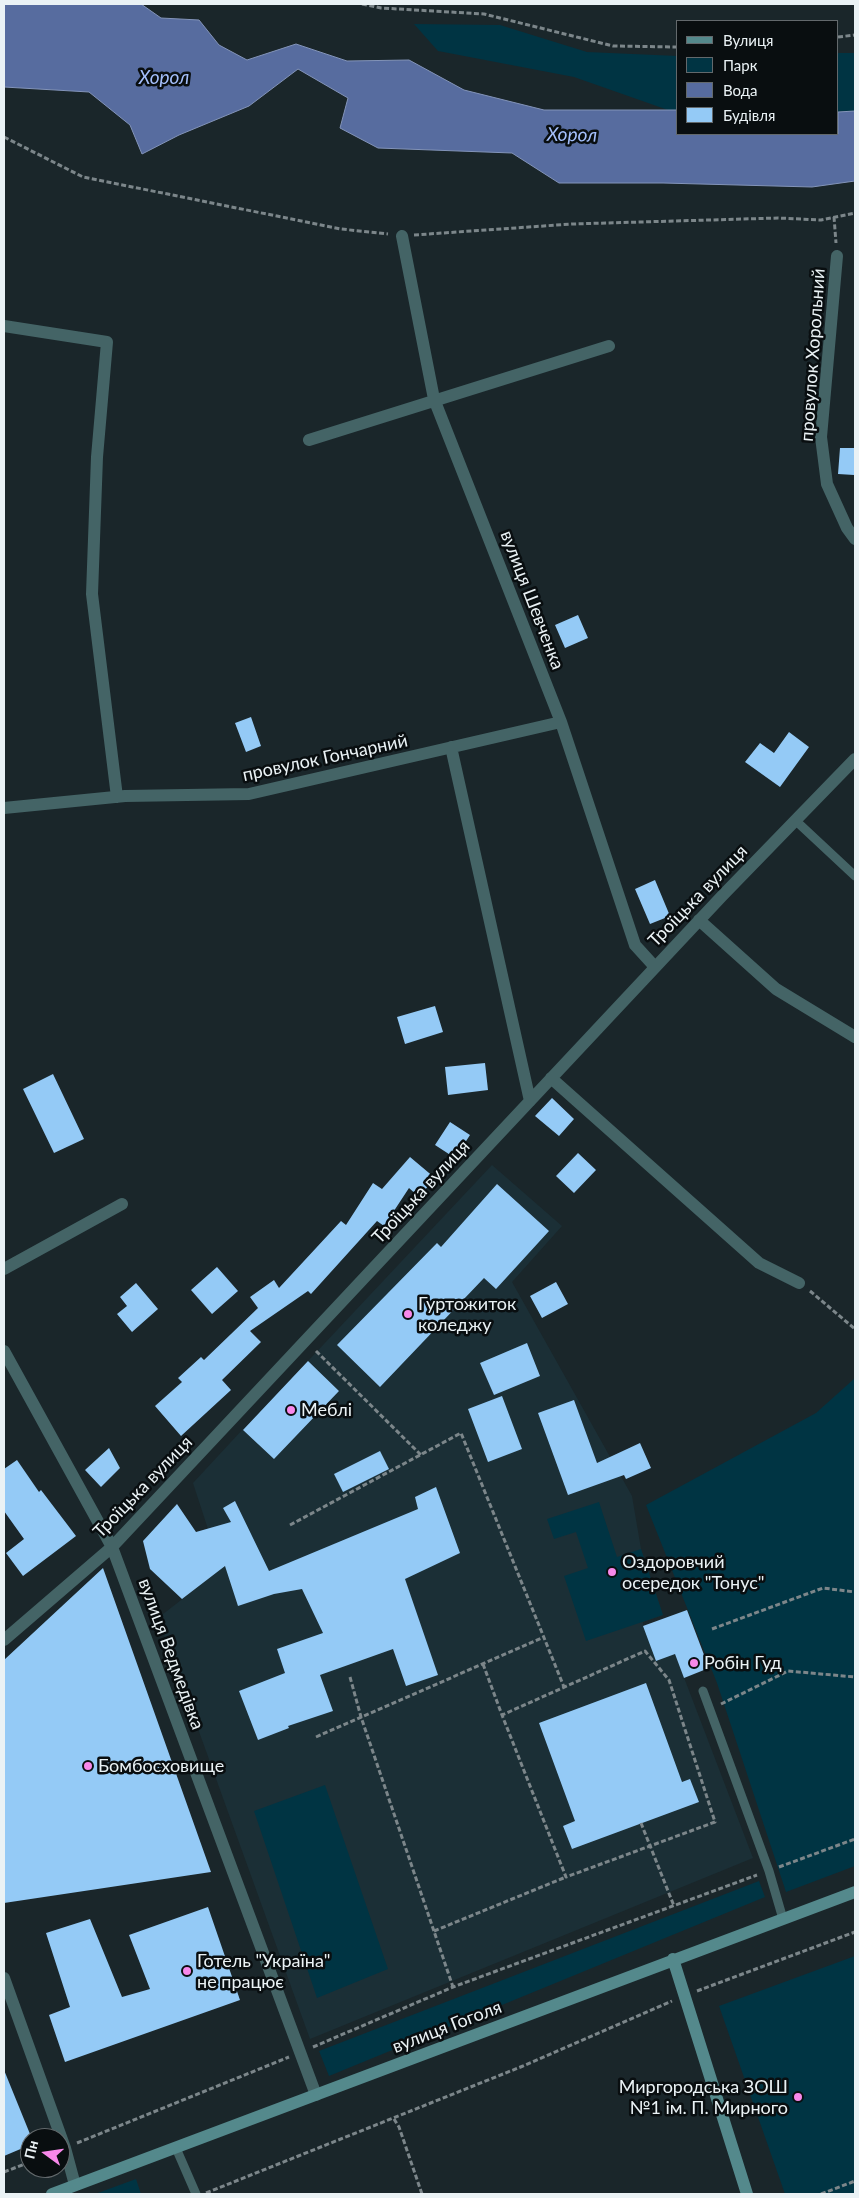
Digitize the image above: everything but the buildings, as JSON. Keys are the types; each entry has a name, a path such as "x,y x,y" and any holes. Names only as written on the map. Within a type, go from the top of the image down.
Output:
{"street":[{"name":"вулиця Шевченка","path":"402,236 434,399 561,722 636,945 655,967"},
{"name":"провулок Хорольний","path":"837,256 821,437 827,484 847,528 855,539"},
{"path":"4,326 107,342 97,457 92,594 117,797"},
{"path":"309,440 434,399 609,346"},
{"name":"провулок Гончарний","path":"4,808 117,797 249,794 561,722"},
{"path":"451,747 530,1101"},
{"name":"Троїцька вулиця","path":"4,1640 112,1547 699,920 855,759"},
{"path":"699,920 776,989 855,1037"},
{"path":"551,1078 759,1263 799,1283"},
{"path":"4,1269 122,1204"},
{"name":"вулиця Ведмедівка","path":"4,1351 112,1547 316,2095"},
{"name":"вулиця Гоголя","path":"52,2194 855,1892"},
{"path":"673,1959 747,2194"},
{"path":"4,1978 58,2128"},
{"path":"70,2165 76,2185"}],"lane":[{"path":"796,820 855,876"},
{"path":"703,1691 769,1871 783,1919"},
{"path":"176,2148 196,2194"}],"path":[{"path":"362,4 381,8 484,14 613,46 676,47"},
{"path":"839,37 855,35"},
{"path":"4,137 83,177 341,229 402,236 572,224 778,218 821,220 855,213"},
{"path":"834,217 837,256"},
{"path":"799,1283 855,1329"},
{"path":"316,1351 421,1455"},
{"path":"290,1525 461,1433 564,1687"},
{"path":"712,1629 823,1588 855,1592"},
{"path":"316,1737 544,1637"},
{"path":"434,1931 566,1877 715,1822 669,1680 645,1651 502,1715"},
{"path":"483,1664 566,1877"},
{"path":"710,1710 788,1671 855,1677"},
{"path":"350,1677 361,1717 453,1987"},
{"path":"641,1823 674,1906"},
{"path":"70,2146 453,1987 855,1839"},
{"path":"203,2194 523,2066 685,1996 855,1932"},
{"path":"394,2118 399,2127 422,2194"},
{"path":"4,2172 20,2166"},
{"path":"821,2194 855,2181"}],"shaded area":[{"path":"492,1165 562,1226 512,1282 632,1496 641,1549 663,1615 643,1622 643,1626 675,1654 753,1858 310,2039 158,1618 221,1569 193,1483 243,1429 274,1459 339,1391 308,1361"}],"green space":[{"path":"414,24 500,25 587,52 676,56 676,110 668,110 574,77 438,51"},
{"path":"839,53 855,53 855,111 839,112"},
{"path":"855,1378 855,1866 786,1892 717,1683 646,1505 816,1413"},
{"name":"Оздоровчий осередок \"Тонус\"","path":"599,1502 617,1557 641,1549 663,1615 586,1641 564,1576 588,1568 576,1532 554,1539 547,1519"},
{"path":"325,1785 388,1969 317,1998 254,1811"},
{"path":"759,1881 765,1897 329,2076 319,2051"},
{"name":"Миргородська ЗОШ №1 ім. П. Мирного","path":"855,1956 855,2194 785,2194 719,2006"},
{"path":"136,2179 141,2194 95,2194"}],"water":[{"name":"Хорол","path":"4,4 141,4 161,18 199,20 219,45 247,60 296,44 347,61 409,60 464,90 544,110 676,110 676,135 839,135 839,112 855,111 855,181 812,187 663,183 559,183 512,153 378,148 340,128 348,98 298,69 249,106 179,135 142,154 130,125 89,92 4,87"}],"place":[{"name":"Гуртожиток коледжу","path":"408,1314"},
{"name":"Меблі","path":"291,1410"},
{"name":"Оздоровчий осередок \"Тонус\"","path":"612,1572"},
{"name":"Робін Гуд","path":"694,1663"},
{"name":"Бомбосховище","path":"88,1766"},
{"name":"Готель \"Україна\" не працює","path":"187,1971"},
{"name":"Миргородська ЗОШ №1 ім. П. Мирного","path":"798,2097"}]}
